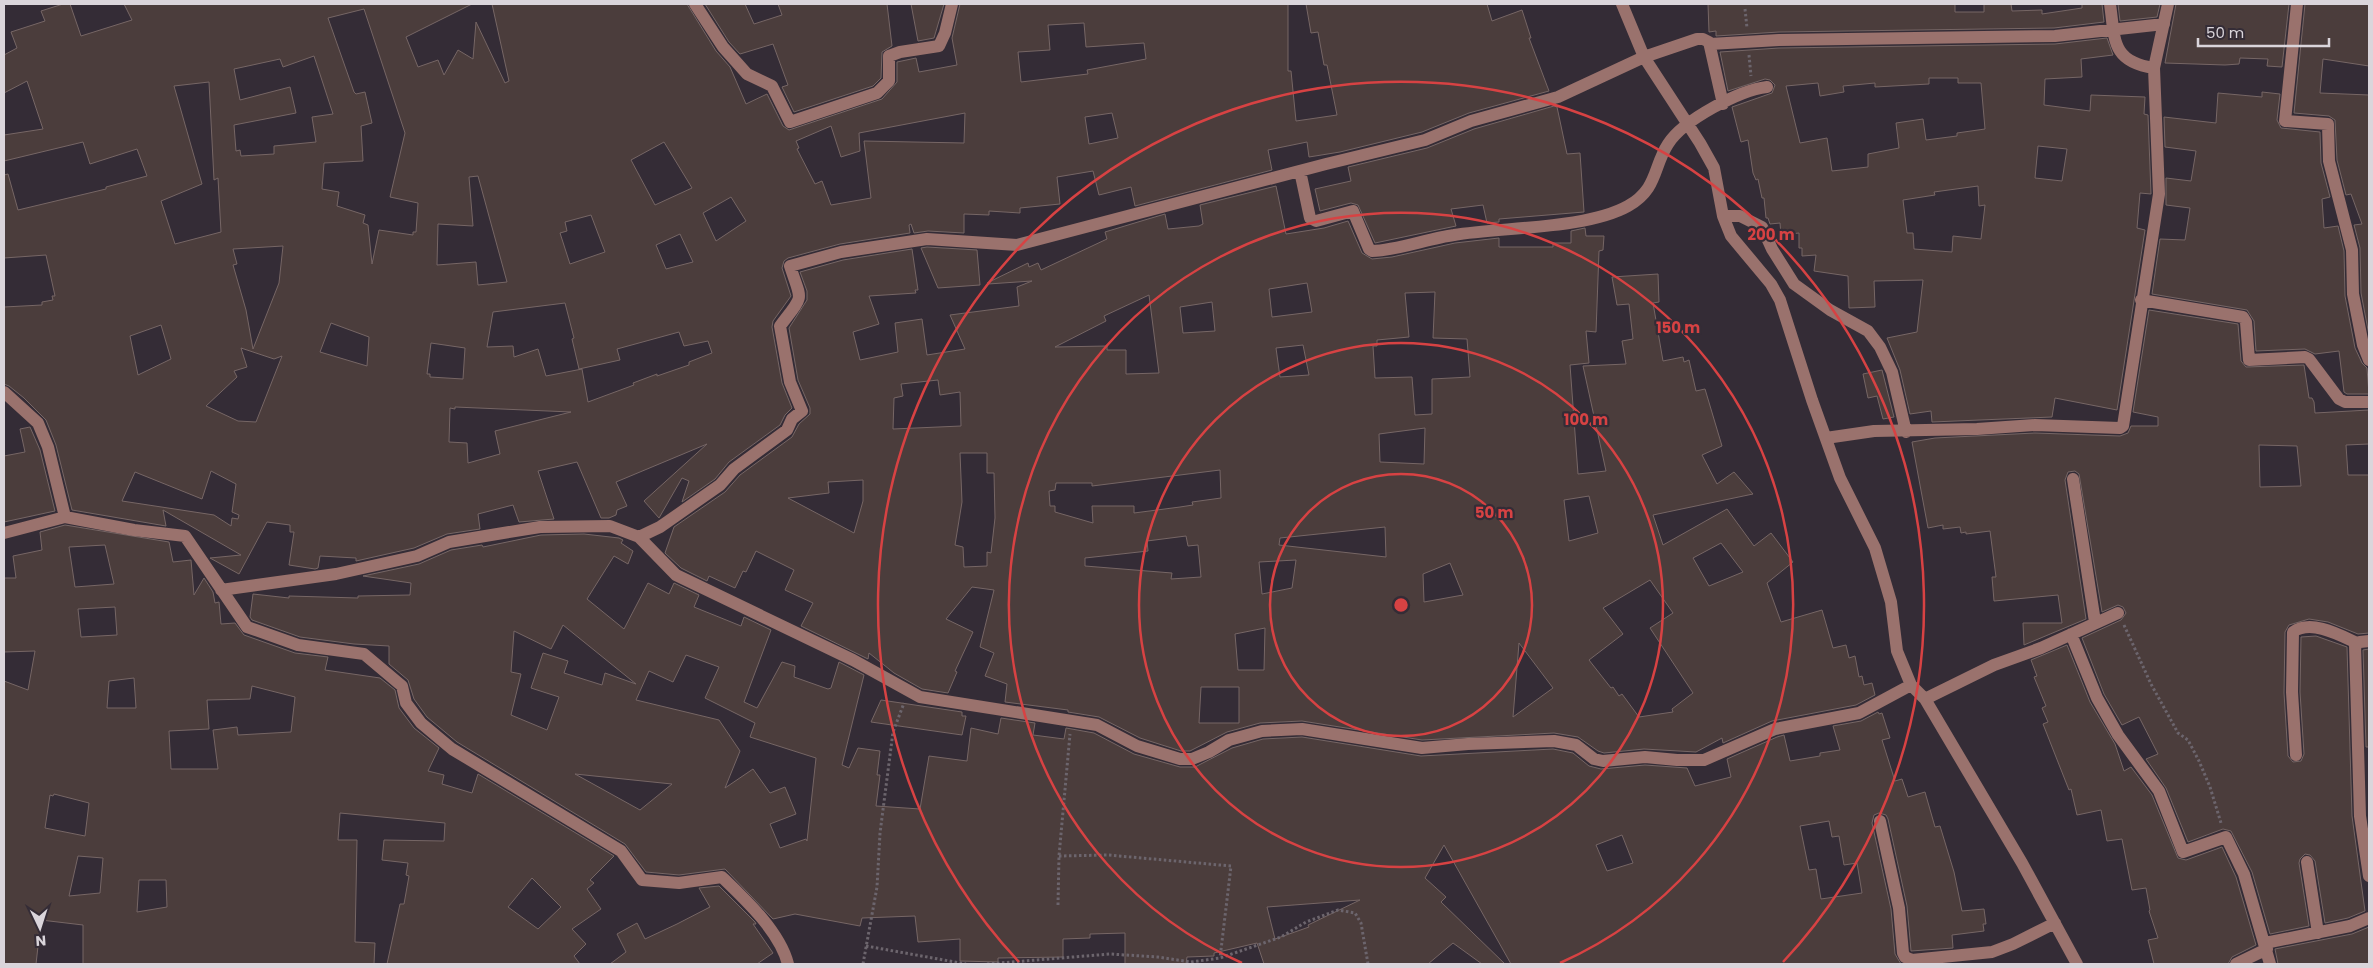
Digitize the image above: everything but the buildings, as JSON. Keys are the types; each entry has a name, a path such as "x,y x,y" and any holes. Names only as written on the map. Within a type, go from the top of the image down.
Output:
{"street":[{"path":"696,4 723,47 747,74 772,86 790,122 877,93 889,81 889,56 900,52 939,46 945,33 952,4"},
{"path":"1622,4 1644,57 1714,168 1724,216 1732,236 1771,284 1780,300 1840,478 1875,548 1891,602 1897,651 1911,685 1925,699 2022,862 2077,964"},
{"path":"2110,4 2114,42 2131,62 2139,66 2154,68"},
{"path":"1826,438 1874,431 1906,432 2036,425 2120,428 2124,423 2141,300 2159,194 2154,68 2168,4"},
{"path":"2297,4 2285,122 2328,124 2330,161 2352,250 2353,294 2363,345 2369,360"},
{"path":"1710,44 1789,40 2055,36 2164,24"},
{"path":"639,537 660,527 720,485 734,469 787,430 792,419 802,411 790,382 780,326 800,299 801,293 790,266 841,252 928,239 1017,245 1424,140 1471,121 1558,98 1644,57 1697,39 1704,39 1710,44 1723,104"},
{"path":"1300,171 1310,218 1316,221 1353,211 1369,249 1377,251 1428,239 1593,218 1629,206 1651,186 1668,143 1704,111 1723,104 1752,89 1767,88"},
{"path":"1724,216 1740,216 1762,227 1772,249 1794,284 1830,310 1868,331 1880,347 1892,372 1906,432"},
{"path":"2141,300 2243,318 2246,322 2249,360 2301,356 2309,359 2338,399 2345,402 2369,402"},
{"path":"4,392 38,423 48,447 65,517"},
{"path":"2072,479 2095,622"},
{"path":"4,532 65,517 134,530 185,536 248,627 298,645 364,654 402,686 406,703 421,723 452,749 621,851 642,880 678,883 722,877 749,903 784,950 788,964"},
{"path":"221,590 336,574 417,556 449,542 540,527 610,526 639,537 676,575 853,660 920,697 1098,725 1137,746 1180,759 1192,759 1229,740 1262,731 1302,729 1422,748 1468,744 1554,741 1576,745 1594,759 1645,757 1704,760 1775,729 1860,713 1911,685"},
{"path":"1925,699 1994,665 2041,648 2118,613"},
{"path":"2296,755 2292,692 2293,632 2298,629 2310,628 2328,630 2363,642 2360,816 2369,876"},
{"path":"2071,634 2097,698 2118,735 2159,791 2183,852 2226,837 2244,874 2270,964"},
{"path":"1880,822 1900,908 1903,953 1905,957 1912,960 1992,952 2013,944 2055,923"},
{"path":"2307,862 2318,933"},
{"path":"2236,964 2266,946 2350,926 2369,918"}],"path":[{"path":"2118,613 2154,691 2178,733 2188,740 2199,761 2210,787 2226,837"},
{"path":"863,964 877,887 880,833 893,732 909,690"},
{"path":"1058,905 1064,785 1072,721"},
{"path":"1059,856 1108,855 1231,866 1220,958"},
{"path":"986,964 1110,954 1158,957 1191,962 1220,958 1281,937 1306,922 1338,910 1355,913 1361,923 1368,964"},
{"path":"866,946 966,964"}]}
